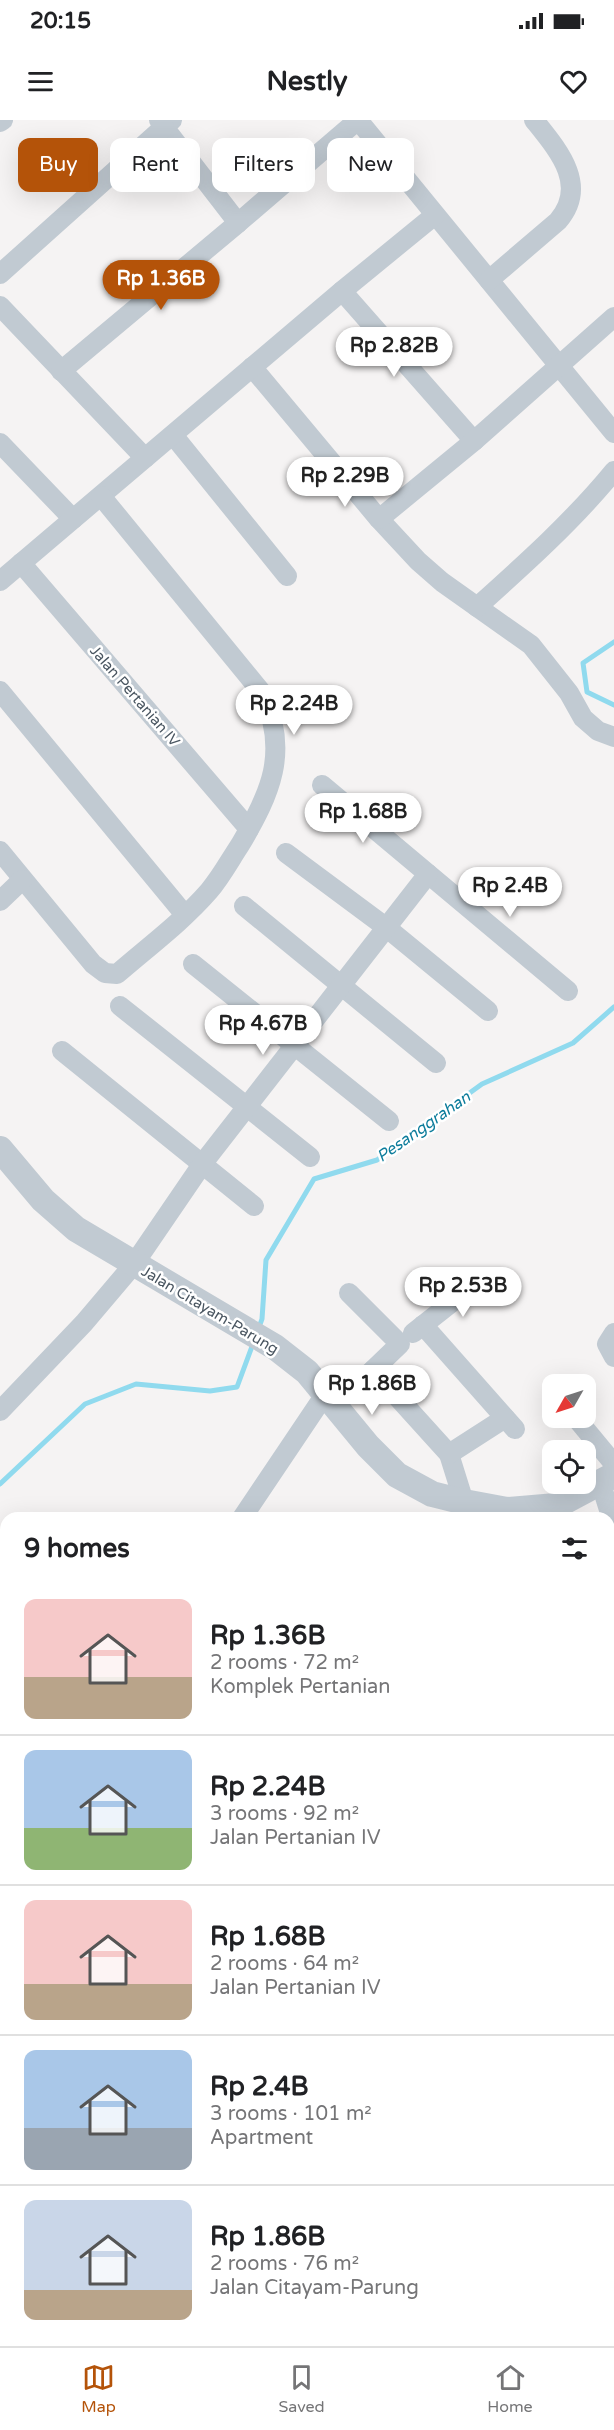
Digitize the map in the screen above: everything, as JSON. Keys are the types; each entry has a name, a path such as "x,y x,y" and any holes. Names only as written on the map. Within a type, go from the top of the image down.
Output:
{"street":[{"path":"61,371 358,120 614,433"},
{"path":"489,280 558,221 566,211 572,197 572,183 566,166 555,146 534,120"},
{"path":"0,274 165,122 238,223"},
{"path":"0,581 435,215"},
{"path":"342,291 474,441"},
{"path":"0,306 145,458"},
{"path":"379,519 474,441 614,317"},
{"path":"252,367 379,519 418,561 531,645 569,693 583,718 598,731 614,737"},
{"path":"173,435 287,576"},
{"path":"0,443 73,519"},
{"path":"477,607 544,546 592,498 614,471"},
{"path":"0,851 93,964 105,973 117,974 185,915 220,877 262,806 273,774 275,742 273,715 263,693 101,496"},
{"name":"Jalan Pertanian IV","path":"21,563 249,829"},
{"path":"0,691 185,915"},
{"path":"322,785 568,991"},
{"path":"286,853 387,928 488,1011"},
{"path":"0,1412 84,1323 134,1264 203,1163 428,874"},
{"path":"0,901 22,880"},
{"path":"244,906 436,1063"},
{"path":"193,964 389,1121"},
{"path":"120,1006 310,1157"},
{"path":"62,1051 254,1206"},
{"name":"Jalan Citayam-Parung","path":"0,1149 43,1200 76,1229 275,1347 336,1393 368,1446 397,1475 463,1510 486,1512"},
{"path":"247,1512 336,1393 373,1370 400,1344 479,1281"},
{"path":"349,1293 400,1344"},
{"path":"423,1325 510,1423 450,1454"},
{"path":"614,1333 607,1344 614,1357"},
{"path":"373,1370 450,1454 463,1510"},
{"path":"582,1428 610,1474 613,1512"},
{"name":"Jalan Citayam-Parung","path":"521,1512 556,1506 610,1474"}],"waterway":[{"name":"Pesanggrahan","path":"614,642 583,663 587,692 614,705"},
{"name":"Pesanggrahan","path":"258,1330 262,1319 266,1260 314,1179 377,1160 482,1084 573,1043 614,1007"},
{"name":"Pesanggrahan","path":"0,1484 85,1404 136,1384 210,1391 237,1387 254,1341"}]}
